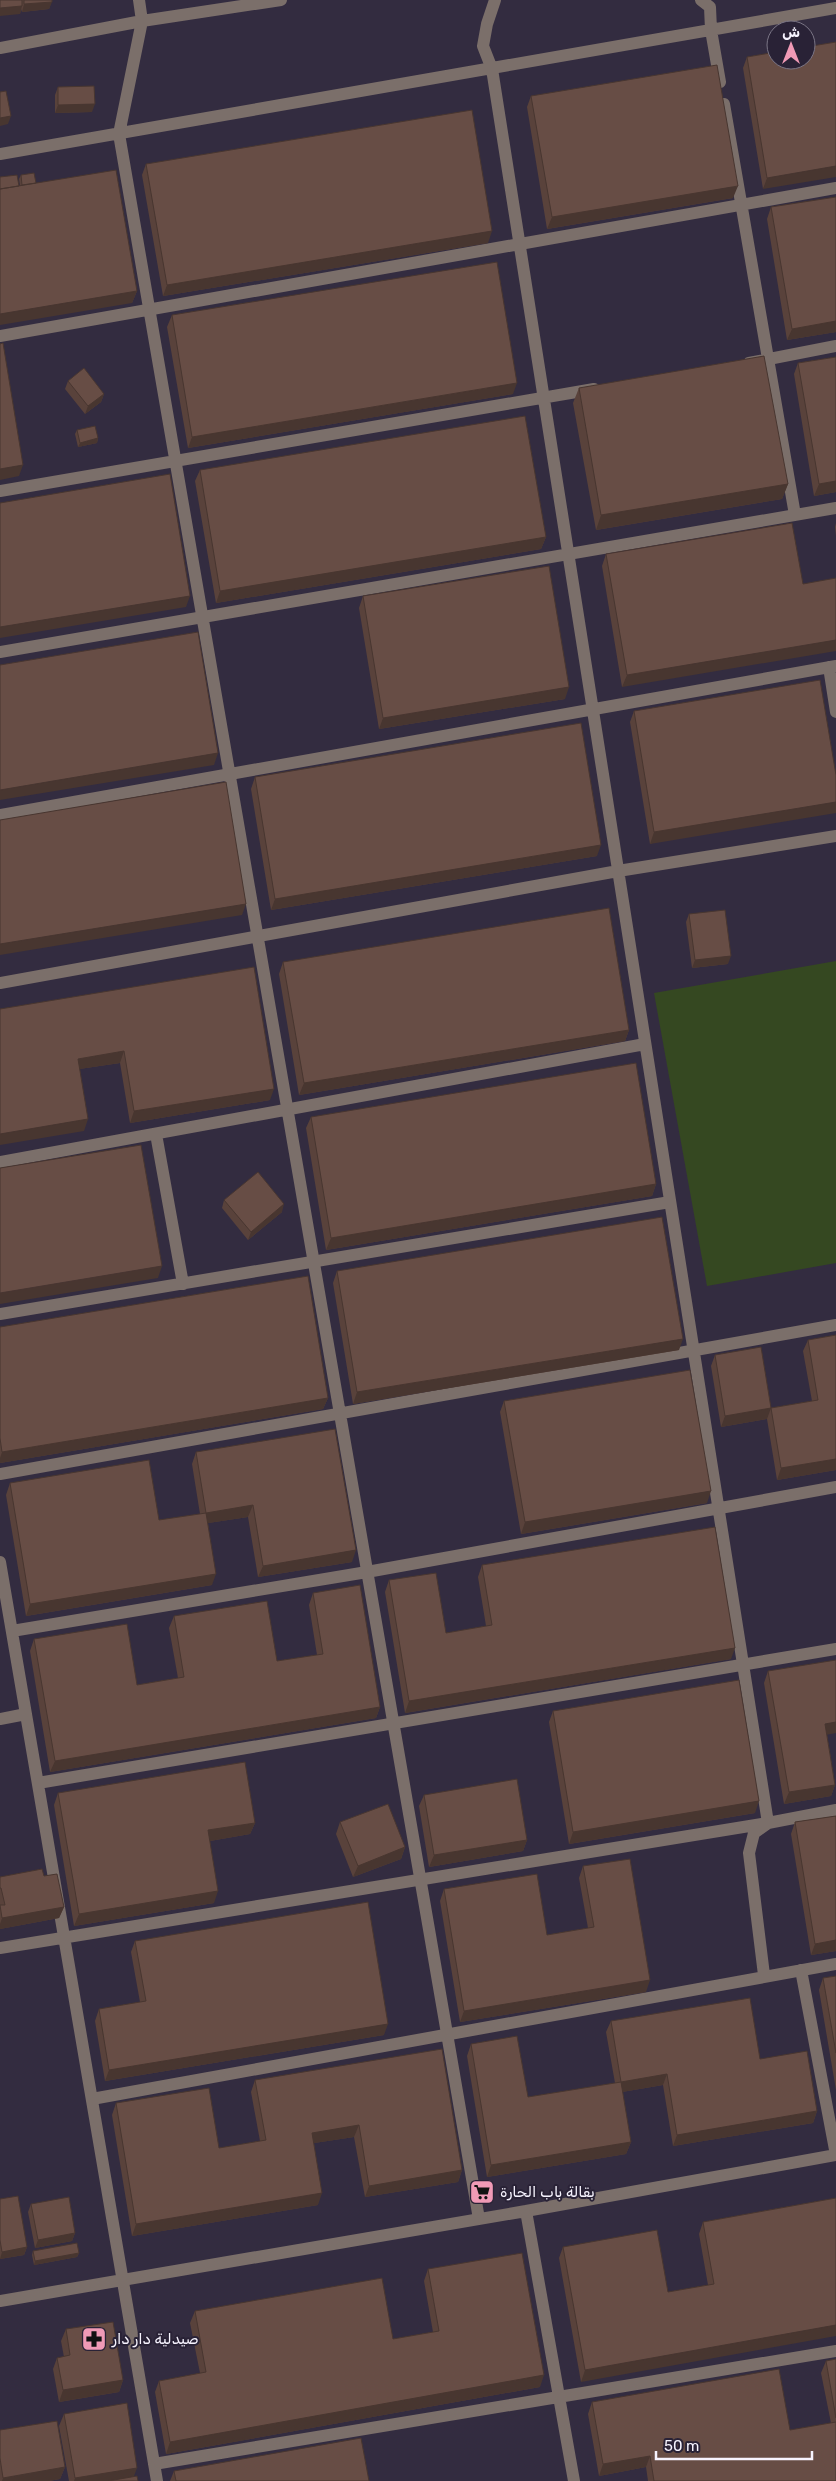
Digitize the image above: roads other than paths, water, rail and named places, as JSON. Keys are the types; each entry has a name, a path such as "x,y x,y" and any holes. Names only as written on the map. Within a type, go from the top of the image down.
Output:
{"street":[{"path":"139,0 142,21 119,134 479,2219"},
{"path":"0,48 142,21 281,0"},
{"path":"495,0 487,24 483,46 492,68 692,1351 768,1823"},
{"path":"701,0 710,7 711,30 795,515"},
{"path":"0,154 836,8"},
{"path":"0,336 836,188"},
{"path":"739,364 836,346"},
{"path":"0,491 602,388"},
{"path":"0,652 836,508"},
{"path":"0,816 832,666 836,712"},
{"path":"0,983 258,935 836,836"},
{"path":"0,1162 645,1044"},
{"path":"156,1134 183,1284"},
{"path":"0,1314 670,1202"},
{"path":"0,1474 836,1325"},
{"path":"12,1631 367,1572 836,1487"},
{"path":"0,1562 157,2481"},
{"path":"38,1783 836,1649"},
{"path":"0,1719 26,1714"},
{"path":"0,1948 420,1878 768,1823 836,1810"},
{"path":"764,1975 749,1853 754,1833 768,1823"},
{"path":"92,2099 764,1975 836,1964"},
{"path":"0,2301 526,2212 836,2155 801,1970"},
{"path":"526,2212 574,2481"},
{"path":"154,2464 836,2350"}],"place":[{"name":"بقالة باب الحارة","path":"482,2192"},
{"name":"صيدلية دار دار","path":"94,2339"}]}
